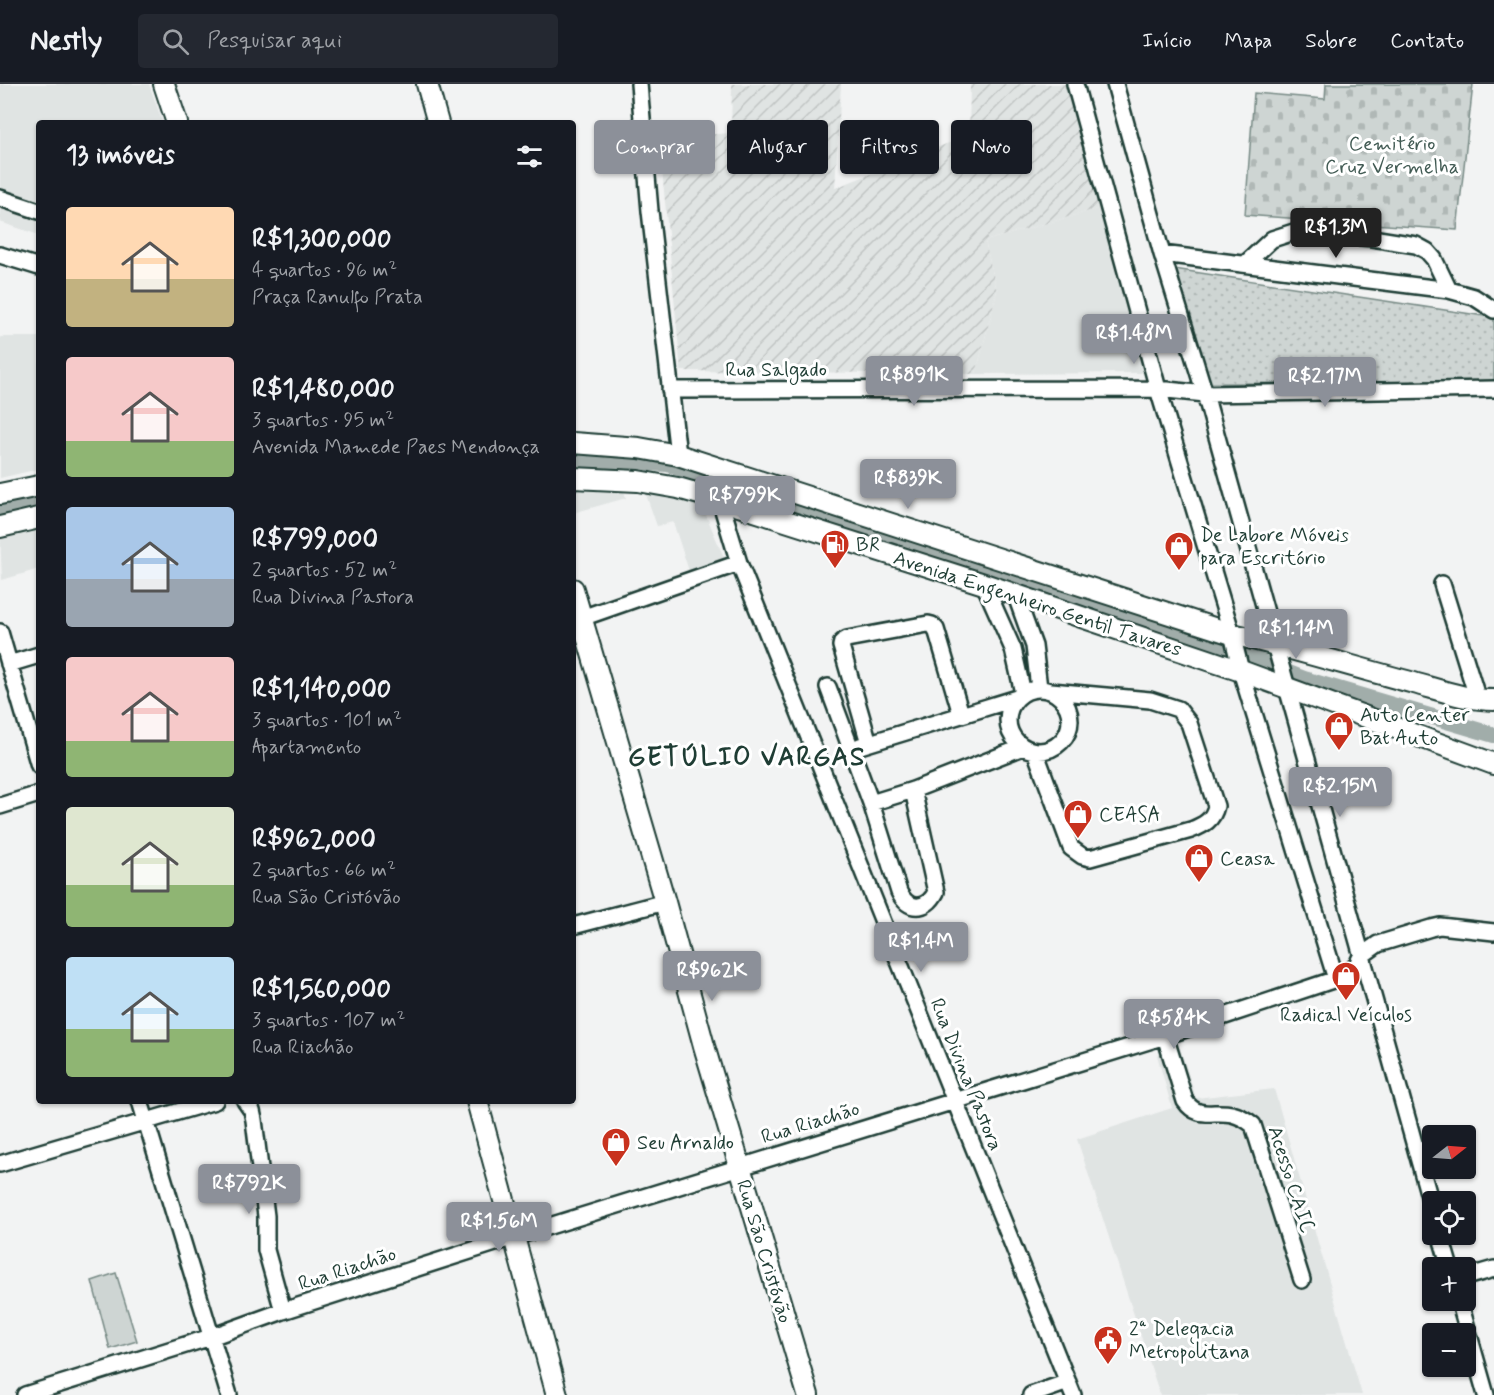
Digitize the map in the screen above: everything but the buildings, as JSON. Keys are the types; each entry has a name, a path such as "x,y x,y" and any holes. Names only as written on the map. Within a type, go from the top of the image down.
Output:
{"main road":[{"path":"164,84 176,120"},
{"path":"427,84 437,120"},
{"name":"Avenida Engenheiro Gentil Tavares","path":"576,443 639,448 678,455 1233,637 1486,700"},
{"name":"Avenida Engenheiro Gentil Tavares","path":"576,478 638,481 678,488 720,500 1287,684 1494,764"},
{"path":"0,494 36,487"},
{"path":"0,527 36,519"},
{"name":"Rua São Cristóvão","path":"577,619 665,902 704,1046 808,1395"},
{"path":"478,1104 557,1395"}],"street":[{"path":"639,84 650,210 678,455"},
{"path":"1075,84 1158,389 1233,637 1240,668 1336,979"},
{"path":"1115,84 1162,255 1205,394 1287,684 1427,1191"},
{"path":"0,198 36,210"},
{"path":"1245,264 1272,239 1297,231 1372,238 1416,245 1427,251 1434,259 1449,290"},
{"path":"0,255 36,266"},
{"path":"1162,255 1449,290 1474,297 1494,310"},
{"name":"Rua Salgado","path":"670,390 1158,389 1205,394 1494,389"},
{"name":"Rua Divina Pastora","path":"720,500 739,563 1071,1388"},
{"path":"577,619 739,563"},
{"path":"851,748 1020,695 1045,690 1150,700 1178,710 1189,723 1215,806 1214,813 1204,825 1191,831 1090,858 1082,856 1071,848 1029,749 1014,738 1009,727 1008,714 1020,695 1016,655 984,584"},
{"path":"1442,584 1486,700"},
{"path":"872,803 1029,749 1046,750 1057,746 1062,741 1071,721 1067,706 1063,700 1045,690 1034,646 1016,596"},
{"path":"869,743 841,646 842,642 847,639 932,625 936,629 962,714"},
{"path":"0,633 36,756"},
{"path":"9,664 36,656"},
{"path":"828,687 872,803 903,900 910,906 920,907 932,899 936,892 913,790"},
{"path":"0,806 36,795"},
{"path":"576,925 665,902"},
{"name":"Rua Riachão","path":"25,1395 74,1388 284,1311 954,1099 1165,1036 1336,979 1357,965 1361,956 1378,944 1440,926 1494,933"},
{"name":"Acesso CAIC","path":"1165,1036 1185,1101 1190,1109 1199,1112 1231,1114 1244,1118 1253,1125 1302,1280"},
{"path":"141,1104 228,1395"},
{"path":"0,1164 204,1104"},
{"path":"247,1104 252,1111 260,1162 266,1216 266,1251 284,1311"},
{"path":"1476,1274 1494,1269"},
{"path":"1462,1311 1486,1395"},
{"path":"1031,1395 1071,1388"}],"shaded area":[{"path":"0,84 149,84 162,120 36,120 36,234 0,222"},
{"path":"732,84 841,84 835,188 870,174 939,174 939,147 951,142 951,174 1032,174 1032,120 969,120 970,84 1066,84 1100,208 985,241 997,291 976,374 681,371 662,174 715,174 715,134 727,133 727,174 828,174 828,120 731,120"},
{"path":"1100,208 1146,373 976,374 997,291 985,241"},
{"path":"0,337 36,337 36,470 0,478"},
{"path":"576,488 623,488 626,498 576,512"},
{"path":"644,489 701,503 725,560 689,571 673,522 657,526"},
{"path":"36,528 36,570 2,580 0,535"},
{"path":"1180,1048 1196,1098 1274,1089 1362,1395 1160,1395 1077,1139 1172,1108 1157,1055"}],"green space":[{"name":"Cemitério Cruz Vermelha","path":"1326,84 1473,84 1457,230 1245,215 1254,93 1325,99"},
{"path":"1174,269 1491,317 1494,319 1494,384 1207,383"},
{"path":"116,1273 137,1341 110,1349 92,1281"}],"waterway":[{"path":"576,460 667,464 1193,635 1304,679 1494,735"},
{"path":"0,510 36,502"}],"place":[{"name":"BR","path":"835,570"},
{"name":"De Labore Móveis para Escritório","path":"1179,572"},
{"name":"Auto Center Bat Auto","path":"1339,752"},
{"name":"CEASA","path":"1078,840"},
{"name":"Ceasa","path":"1199,884"},
{"name":"Radical Veículos","path":"1346,1002"},
{"name":"Seu Arnaldo","path":"616,1168"},
{"name":"2ª Delegacia Metropolitana","path":"1108,1366"}],"district":[{"name":"GETÚLIO VARGAS","path":"747,756"}]}
